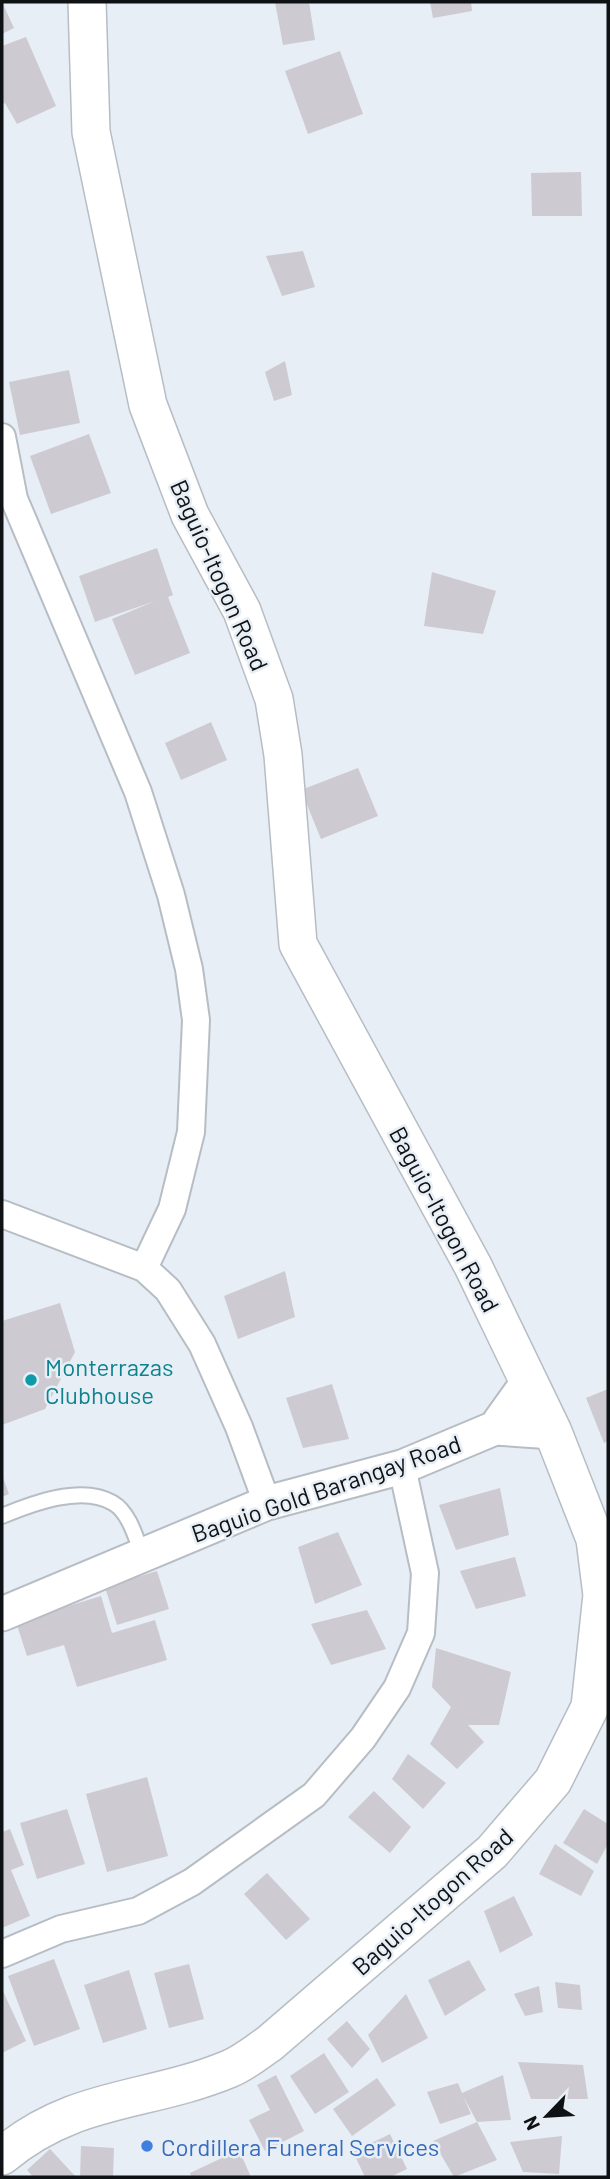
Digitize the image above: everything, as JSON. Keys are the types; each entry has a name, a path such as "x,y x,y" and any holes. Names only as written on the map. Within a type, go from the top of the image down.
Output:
{"main road":[{"name":"Baguio-Itogon Road","path":"2,2157 29,2134 71,2113 231,2068 270,2043 500,1844 553,1781 599,1712 602,1595 595,1539 553,1432 473,1266 298,944 283,755 274,698 242,611 191,515 148,405 91,132 87,2"}],"street":[{"path":"2,437 14,499 138,792 171,895 189,970 197,1020 191,1132 172,1209 144,1268"},
{"path":"2,1214 144,1268 168,1290 202,1344 239,1427 267,1503"},
{"path":"495,1428 528,1382"},
{"name":"Baguio Gold Barangay Road","path":"2,1614 27,1606 267,1503 402,1467 495,1428 553,1432"},
{"path":"2,1954 61,1929 138,1911 192,1882 314,1796 363,1738 397,1688 421,1633 425,1573 402,1467"}],"lane":[{"path":"2,1516 45,1499 90,1497 112,1502 122,1512 142,1555"}],"building":[{"path":"2,2 14,28 2,34"},
{"path":"275,2 309,2 315,40 283,45"},
{"path":"430,2 471,2 472,11 433,18"},
{"path":"26,37 56,106 17,124 5,103 2,104 2,46"},
{"path":"340,51 363,114 308,134 285,71"},
{"path":"581,172 582,216 532,216 531,173"},
{"path":"303,251 315,287 282,296 266,256"},
{"path":"285,361 292,395 274,401 265,372"},
{"path":"69,370 80,423 20,435 9,382"},
{"path":"89,434 111,493 51,514 30,456"},
{"path":"157,548 173,595 168,597 190,653 135,675 112,619 155,601 95,622 79,576"},
{"path":"432,572 496,591 483,634 424,626"},
{"path":"211,722 227,760 181,780 165,743"},
{"path":"358,768 378,816 321,839 301,790"},
{"path":"285,1271 295,1317 238,1339 224,1296"},
{"name":"Monterrazas Clubhouse","path":"60,1303 75,1352 45,1409 2,1425 2,1321"},
{"path":"332,1384 349,1439 303,1448 286,1398"},
{"path":"608,1389 608,1441 604,1443 586,1398"},
{"path":"2,1475 9,1494 2,1497"},
{"path":"500,1488 509,1535 456,1550 439,1505"},
{"path":"338,1532 362,1585 315,1604 298,1547"},
{"path":"515,1557 526,1596 476,1609 460,1571"},
{"path":"157,1571 169,1609 117,1625 105,1587"},
{"path":"101,1596 112,1633 155,1620 167,1660 77,1687 64,1645 27,1656 16,1622"},
{"path":"367,1610 386,1649 331,1665 311,1624"},
{"path":"436,1648 511,1672 499,1725 468,1725 484,1742 457,1769 430,1744 451,1707 432,1687"},
{"path":"408,1754 446,1783 423,1809 392,1779"},
{"path":"147,1777 168,1856 107,1872 86,1794"},
{"path":"374,1791 411,1827 390,1853 348,1817"},
{"path":"67,1809 85,1864 37,1879 20,1823"},
{"path":"584,1809 608,1824 608,1844 597,1864 563,1843"},
{"path":"10,1829 24,1865 11,1870 30,1916 2,1928 2,1832"},
{"path":"555,1844 594,1871 581,1896 539,1874"},
{"path":"267,1873 310,1919 286,1940 244,1894"},
{"path":"514,1896 533,1935 500,1953 484,1911"},
{"path":"54,1959 80,2029 34,2046 8,1976"},
{"path":"469,1960 486,1990 445,2016 428,1980"},
{"path":"189,1964 204,2019 169,2028 154,1973"},
{"path":"129,1970 147,2029 103,2043 84,1985"},
{"path":"555,1982 580,1985 582,2010 558,2008"},
{"path":"539,1986 543,2012 525,2016 514,1994"},
{"path":"2,1989 26,2041 2,2053"},
{"path":"406,1994 428,2038 382,2063 368,2035"},
{"path":"347,2021 370,2049 352,2068 327,2039"},
{"path":"324,2053 349,2092 315,2114 290,2076"},
{"path":"518,2062 583,2065 588,2099 531,2099"},
{"path":"276,2075 304,2131 265,2151 249,2120 270,2110 257,2085"},
{"path":"503,2075 511,2120 477,2122 463,2096 471,2114 440,2124 427,2092 458,2083 462,2093"},
{"path":"377,2078 396,2105 352,2136 333,2109"},
{"path":"477,2122 497,2160 454,2177 433,2141"},
{"path":"390,2134 407,2169 390,2177 365,2177 353,2152"},
{"path":"562,2136 559,2174 523,2172 510,2142"},
{"path":"81,2146 114,2148 113,2177 80,2177"},
{"path":"50,2149 76,2177 33,2177 27,2170"},
{"path":"239,2150 251,2177 191,2177 190,2173"}],"place":[{"name":"Monterrazas Clubhouse","path":"31,1380"},
{"name":"Cordillera Funeral Services","path":"147,2146"}]}
